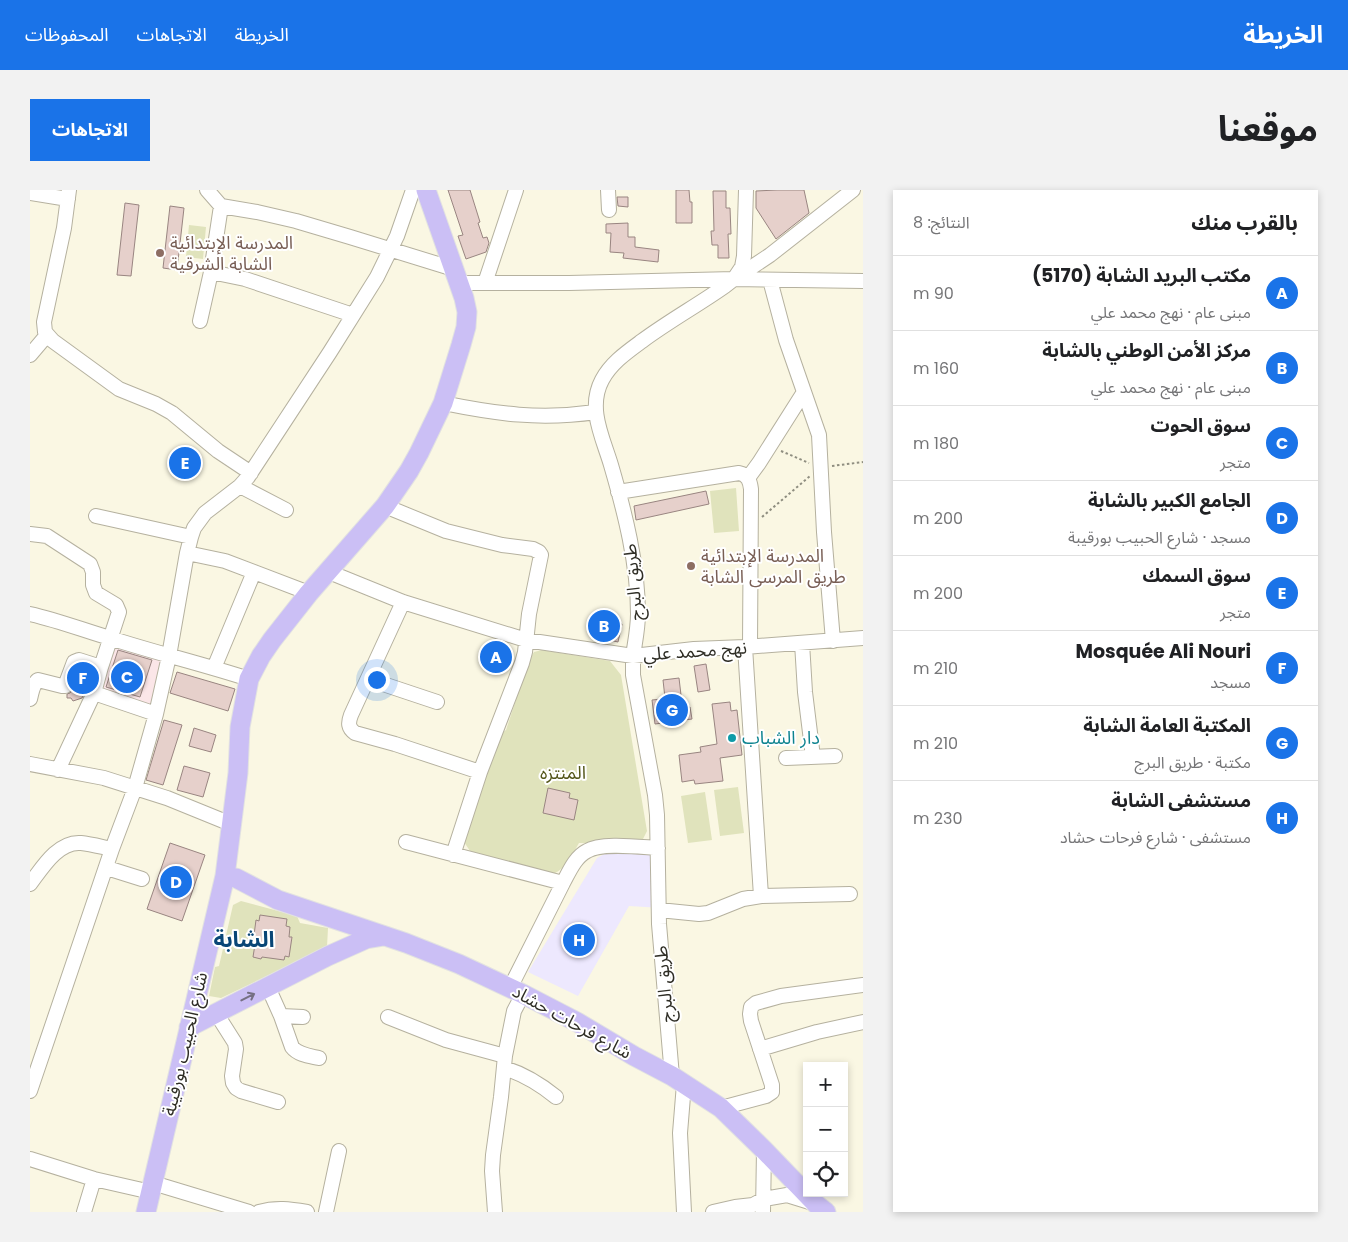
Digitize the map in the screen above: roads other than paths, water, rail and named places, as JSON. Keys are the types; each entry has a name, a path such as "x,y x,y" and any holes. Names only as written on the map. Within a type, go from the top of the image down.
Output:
{"main road":[{"name":"شارع الحبيب بورقيبة","path":"146,1212 224,883 238,773 240,726 249,679 272,640 309,593 385,506 409,471 443,403 456,363 466,326 467,312 457,276 426,190"},
{"name":"شارع فرحات حشاد","path":"224,883 253,899 278,900 406,943 517,991 577,1022 678,1080 721,1108 822,1208"},
{"path":"328,956 338,944 342,921"},
{"path":"189,1027 328,956 366,939 386,936"},
{"path":"195,1001 195,1008 200,1014 207,1016 215,1014"}],"street":[{"path":"207,190 221,206 257,212 296,222 391,250 457,276 485,283 734,279 863,281"},
{"path":"30,1092 112,849 135,788 156,714 187,553 194,528 205,513 240,486 252,473 377,277 391,250 413,190"},
{"path":"485,283 516,190"},
{"path":"608,190 609,210"},
{"path":"734,279 742,267 744,256 746,190"},
{"name":"طريق البرج","path":"684,1212 678,1080 659,910 655,795 633,675 638,617 636,581 633,556 618,492 596,412 597,392 601,381 616,362 659,329 770,255 853,190"},
{"path":"30,193 68,194 64,228 44,322 47,336 113,385 126,393 156,404 172,413 218,451 252,473"},
{"path":"200,321 211,272 221,206"},
{"path":"211,272 226,274 261,284 353,315"},
{"path":"770,280 786,340 819,435 824,532 833,641"},
{"path":"30,355 47,336"},
{"path":"748,478 804,392"},
{"path":"443,403 524,416 562,416 596,412"},
{"path":"618,492 739,473 748,478 750,483 751,527 747,647 761,896"},
{"path":"240,486 286,510"},
{"path":"385,506 446,531 533,549 541,555 529,614 525,652 480,772 454,855"},
{"path":"96,516 191,537"},
{"path":"30,534 39,534 54,540 90,564 94,572 96,593 112,602 118,608 118,617 100,667 94,693 58,770"},
{"path":"187,553 225,562 309,593"},
{"path":"214,668 254,572"},
{"name":"نهج محمد علي","path":"329,572 403,602 526,640 634,656 694,649 863,638"},
{"path":"403,602 349,720 348,726 350,730 362,736 395,744 480,772"},
{"path":"30,614 50,618 168,656 249,679"},
{"path":"802,643 805,692 813,757"},
{"path":"30,699 35,682 38,680 65,686 76,660 100,667"},
{"path":"368,679 437,702"},
{"path":"94,693 156,714"},
{"path":"786,758 834,756"},
{"path":"30,764 104,778 167,798 231,824"},
{"path":"406,842 563,883"},
{"path":"30,884 48,861 64,847 71,844 80,843 112,849"},
{"path":"496,1212 492,1171 493,1155 504,1062 517,991 563,883 579,857 585,851 593,848 606,846 658,848"},
{"path":"107,868 142,879"},
{"path":"659,910 699,914 708,913 743,899 761,896 850,894"},
{"path":"721,1108 766,1096 772,1092 772,1085 751,1021 750,1014 752,1007 756,1003 781,996 863,985"},
{"path":"268,987 294,1050 319,1058"},
{"path":"215,1014 235,1043 236,1049 232,1076 236,1088 278,1102"},
{"path":"281,1016 303,1017"},
{"path":"388,1017 422,1032 472,1048 504,1062 540,1084 556,1097"},
{"path":"760,1049 817,1032 863,1022"},
{"path":"764,1150 764,1206"},
{"path":"326,1212 339,1151"},
{"path":"30,1159 94,1179 152,1187 249,1212"},
{"path":"84,1212 94,1179"},
{"path":"713,1212 735,1207 764,1206 788,1195 822,1208"},
{"path":"259,1212 272,1208 307,1212"}],"place":[{"name":"المدرسة الإبتدائية الشابة الشرقية","path":"160,253"},
{"name":"سوق السمك","path":"185,463"},
{"name":"المدرسة الإبتدائية طريق المرسى الشابة","path":"691,566"},
{"name":"مركز الأمن الوطني بالشابة","path":"604,626"},
{"name":"مكتب البريد الشابة (5170)","path":"496,657"},
{"name":"سوق الحوت","path":"127,677"},
{"name":"Mosquée Ali Nouri","path":"83,678"},
{"name":"المكتبة العامة الشابة","path":"672,710"},
{"name":"دار الشباب","path":"732,738"},
{"name":"الجامع الكبير بالشابة","path":"176,882"},
{"name":"مستشفى الشابة","path":"579,940"}],"district":[{"name":"الشابة","path":"244,939"}],"park label":[{"name":"المنتزه","path":"563,773"}]}
